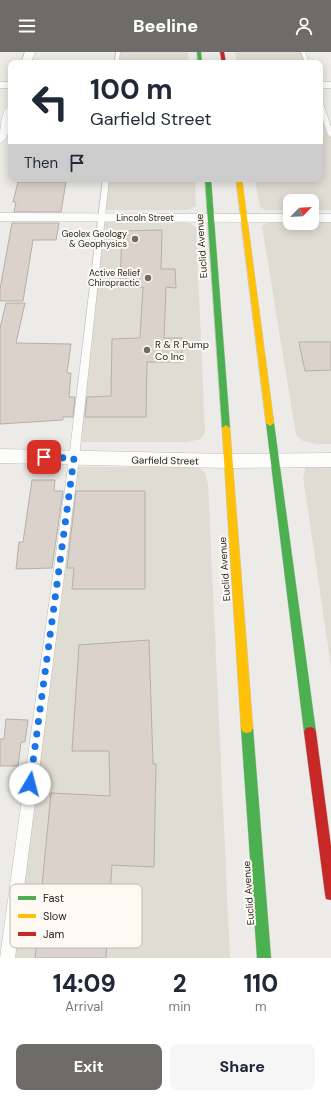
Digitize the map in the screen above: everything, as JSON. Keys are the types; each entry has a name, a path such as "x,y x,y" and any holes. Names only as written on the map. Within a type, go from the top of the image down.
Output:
{"highway":[{"name":"Euclid Avenue","path":"208,182 227,461 264,958"},
{"path":"239,182 331,894"}],"street":[{"path":"0,139 8,116"},
{"name":"Lincoln Street","path":"0,217 283,218"},
{"path":"319,218 331,218"},
{"name":"Garfield Street","path":"0,456 227,461 331,460"}],"lane":[{"path":"323,112 331,135"},
{"path":"17,884 74,458 106,182"},
{"path":"7,958 10,936"}],"shaded area":[{"path":"118,52 188,52 189,60 117,60"},
{"path":"235,52 303,52 306,60 236,60"},
{"path":"323,112 331,135 331,210 319,210 319,194 283,194 283,210 265,210 260,207 255,182 323,182"},
{"path":"106,182 195,182 196,206 187,210 103,210"},
{"path":"101,222 179,222 190,223 196,227 205,432 201,439 187,442 76,442"},
{"path":"271,222 283,222 283,230 319,230 319,222 331,222 331,444 316,444 303,441 296,435 262,226"},
{"path":"331,465 331,666 303,477 306,466"},
{"path":"73,467 198,467 205,473 208,484 230,958 7,958 10,936 10,948 142,948 142,884 17,884"}],"building":[{"path":"18,182 66,182 61,212 14,212 16,202 13,202"},
{"path":"12,223 59,223 56,240 33,240 23,301 0,301 0,289"},
{"path":"162,230 161,269 175,269 176,288 166,287 164,338 182,338 182,362 147,362 146,417 85,417 87,397 111,396 112,339 140,338 143,287 120,287 122,231"},
{"path":"6,303 25,303 16,343 71,344 67,373 71,373 69,397 75,397 73,417 63,417 63,420 0,424 0,328"},
{"path":"299,342 331,342 331,370 305,371"},
{"path":"32,480 55,480 54,491 63,491 52,568 16,569 19,542 23,542"},
{"path":"76,491 145,491 145,589 72,589 74,568 67,568"},
{"path":"149,640 153,764 156,764 154,867 112,865 111,884 42,884 51,793 110,796 109,751 72,751 79,645"},
{"path":"6,719 28,720 25,742 21,742 18,766 0,766 0,739 4,739"},
{"path":"36,948 107,948 106,958 35,958"}],"traffic: fast":[{"path":"199,52 200,60"},
{"path":"208,182 226,428"},
{"path":"270,423 310,732"},
{"path":"247,728 264,958"}],"traffic: slow":[{"path":"239,182 270,423"},
{"path":"226,428 247,728"}],"traffic: jam":[{"path":"222,52 223,60"},
{"path":"310,732 331,894"}],"place":[{"name":"Geolex Geology & Geophysics","path":"135,239"},
{"name":"Active Relief Chiropractic","path":"148,278"},
{"name":"R & R Pump Co Inc","path":"147,350"}],"route":[{"path":"30,784 74,458 44,457"}]}
